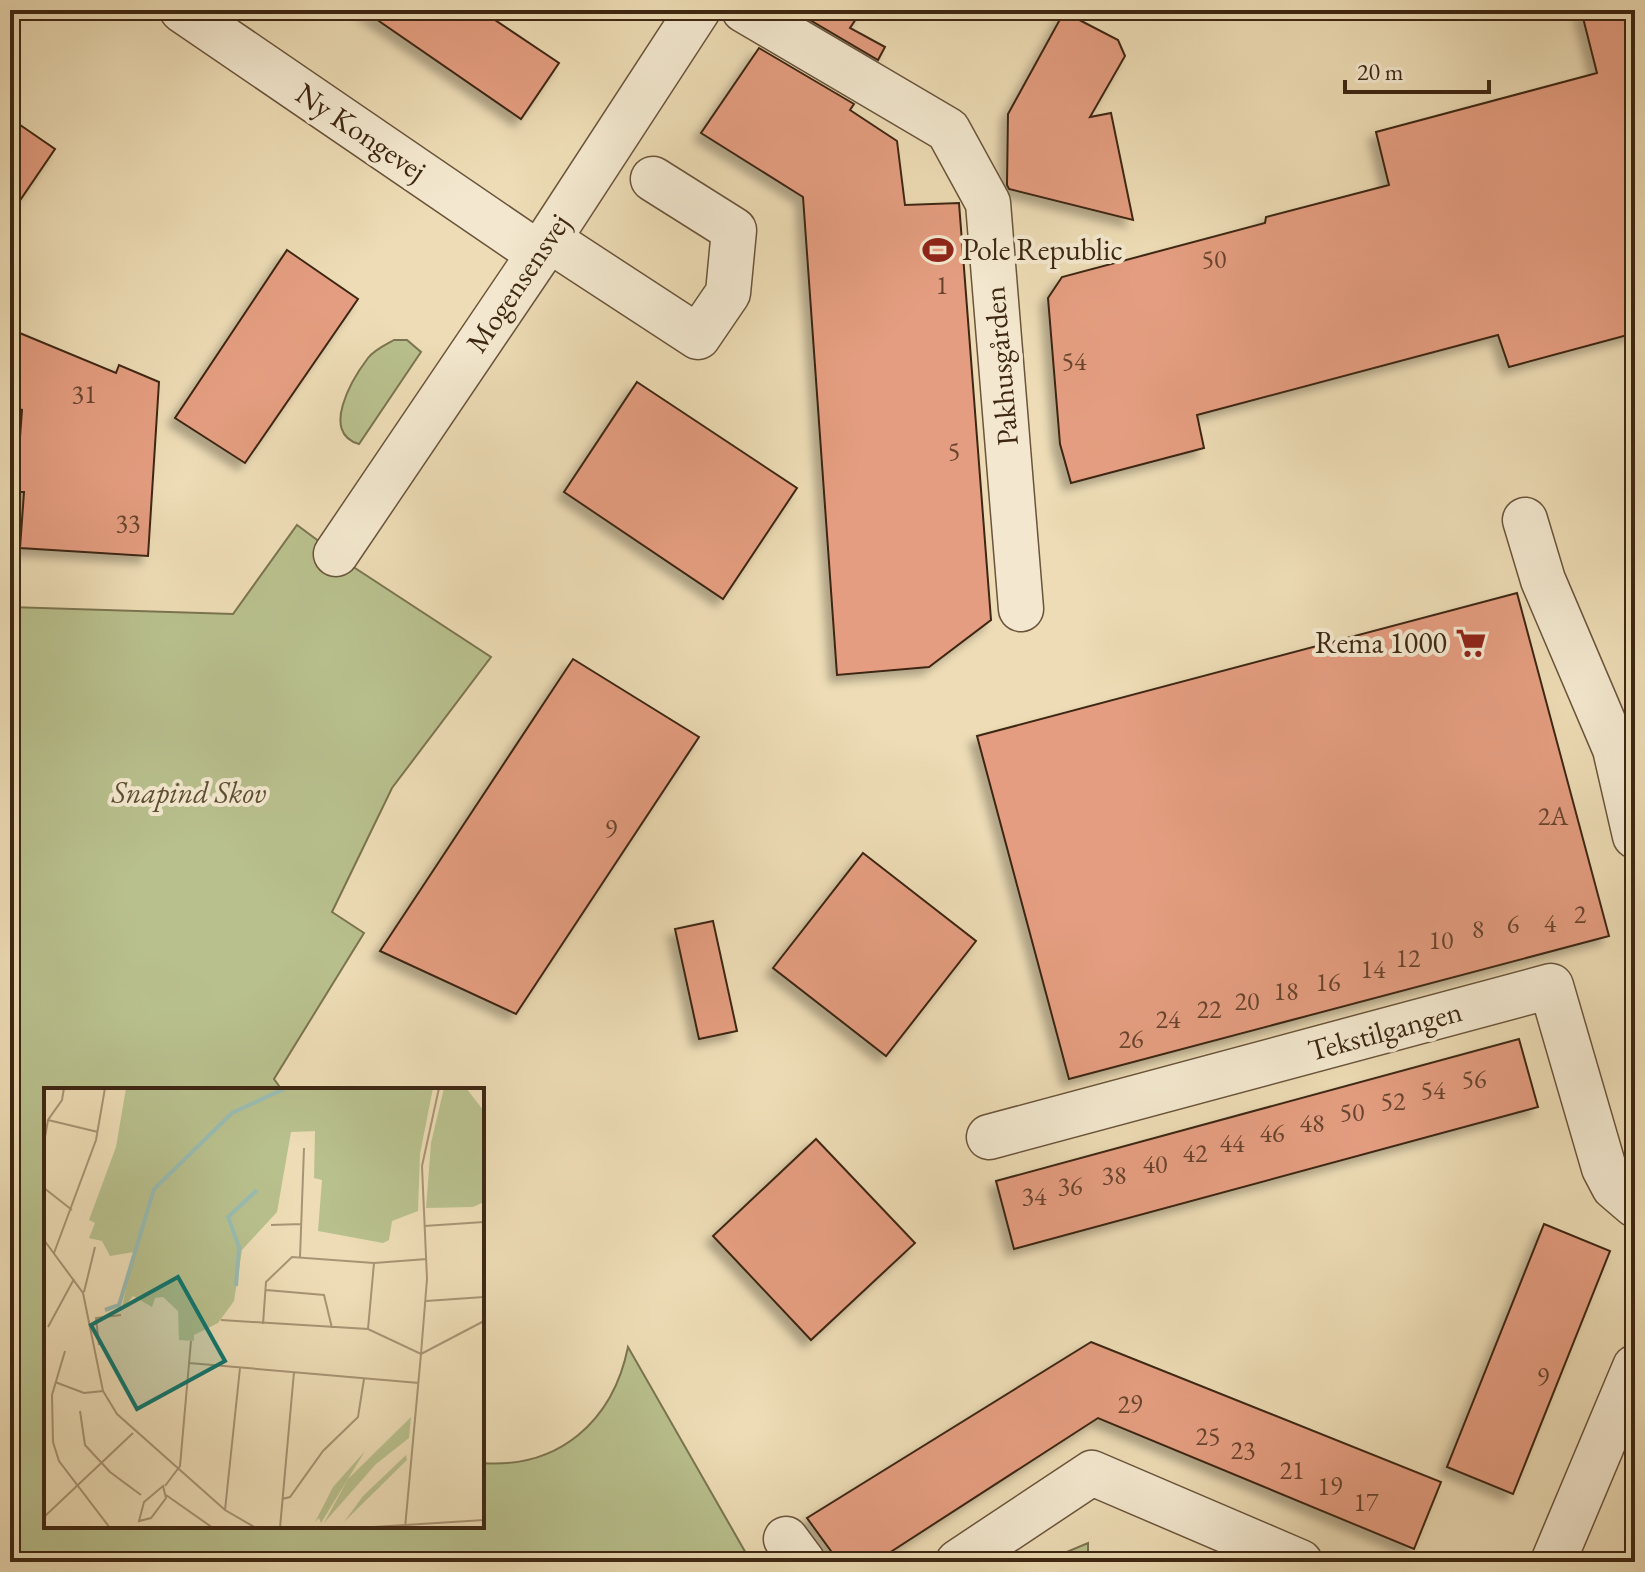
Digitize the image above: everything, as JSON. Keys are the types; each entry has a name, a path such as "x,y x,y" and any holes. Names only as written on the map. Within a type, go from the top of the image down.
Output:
{"street":[{"name":"Ny Kongevej","path":"182,10 544,246 698,337 728,293 734,230 653,179"},
{"name":"Mogensensvej","path":"336,554 544,246 698,10"},
{"name":"Pakhusgården","path":"744,10 948,130 988,203 1021,609"},
{"path":"1525,520 1543,580 1625,752 1635,836"},
{"name":"Tekstilgangen","path":"989,1137 1551,986 1604,1168 1614,1187 1635,1205"},
{"path":"1553,1562 1635,1367"},
{"path":"958,1562 1092,1473 1300,1562"}],"green space":[{"path":"394,340 407,340 421,352 359,444 348,438 342,429 340,417 343,405 354,379 368,358"},
{"name":"Snapind Skov","path":"297,525 355,568 491,657 392,788 332,912 364,933 274,1079 281,1088 44,1088 44,1528 484,1528 484,1463 510,1463 535,1458 578,1435 596,1418 610,1397 628,1347 751,1562 10,1562 10,607 233,614"},
{"path":"1088,1543 1088,1562 1043,1562"}],"building":[{"path":"363,10 480,10 559,63 521,119"},
{"path":"793,10 862,10 850,28 885,47 878,60"},
{"path":"1581,10 1635,10 1635,333 1509,367 1498,335 1197,415 1204,448 1071,483 1060,444 1048,298 1062,277 1265,223 1266,217 1389,185 1376,132 1597,73"},
{"path":"1064,12 1118,40 1125,56 1090,117 1111,113 1133,220 1009,189 1007,185 1008,114"},
{"path":"759,48 854,104 850,110 897,141 905,205 959,203 991,620 929,667 837,675 803,197 701,133"},
{"path":"10,118 55,149 10,215"},
{"path":"287,250 358,299 245,463 175,418"},
{"path":"10,329 116,373 119,365 159,382 148,556 20,548 24,492 16,492 22,410 10,405"},
{"path":"637,382 797,488 723,599 564,492"},
{"path":"1517,593 1609,936 1069,1079 977,736"},
{"path":"573,659 699,737 516,1014 380,951"},
{"path":"863,853 976,941 886,1056 773,968"},
{"path":"713,921 737,1031 699,1039 675,929"},
{"path":"1519,1039 1538,1107 1014,1249 996,1181"},
{"path":"816,1139 915,1243 811,1340 713,1236"},
{"path":"1544,1224 1610,1251 1513,1494 1447,1467"},
{"path":"1091,1342 1441,1482 1414,1549 1098,1418 875,1562 839,1562 807,1518"}],"place":[{"name":"Pole Republic","path":"938,250"},
{"name":"Rema 1000","path":"1471,643"}]}
